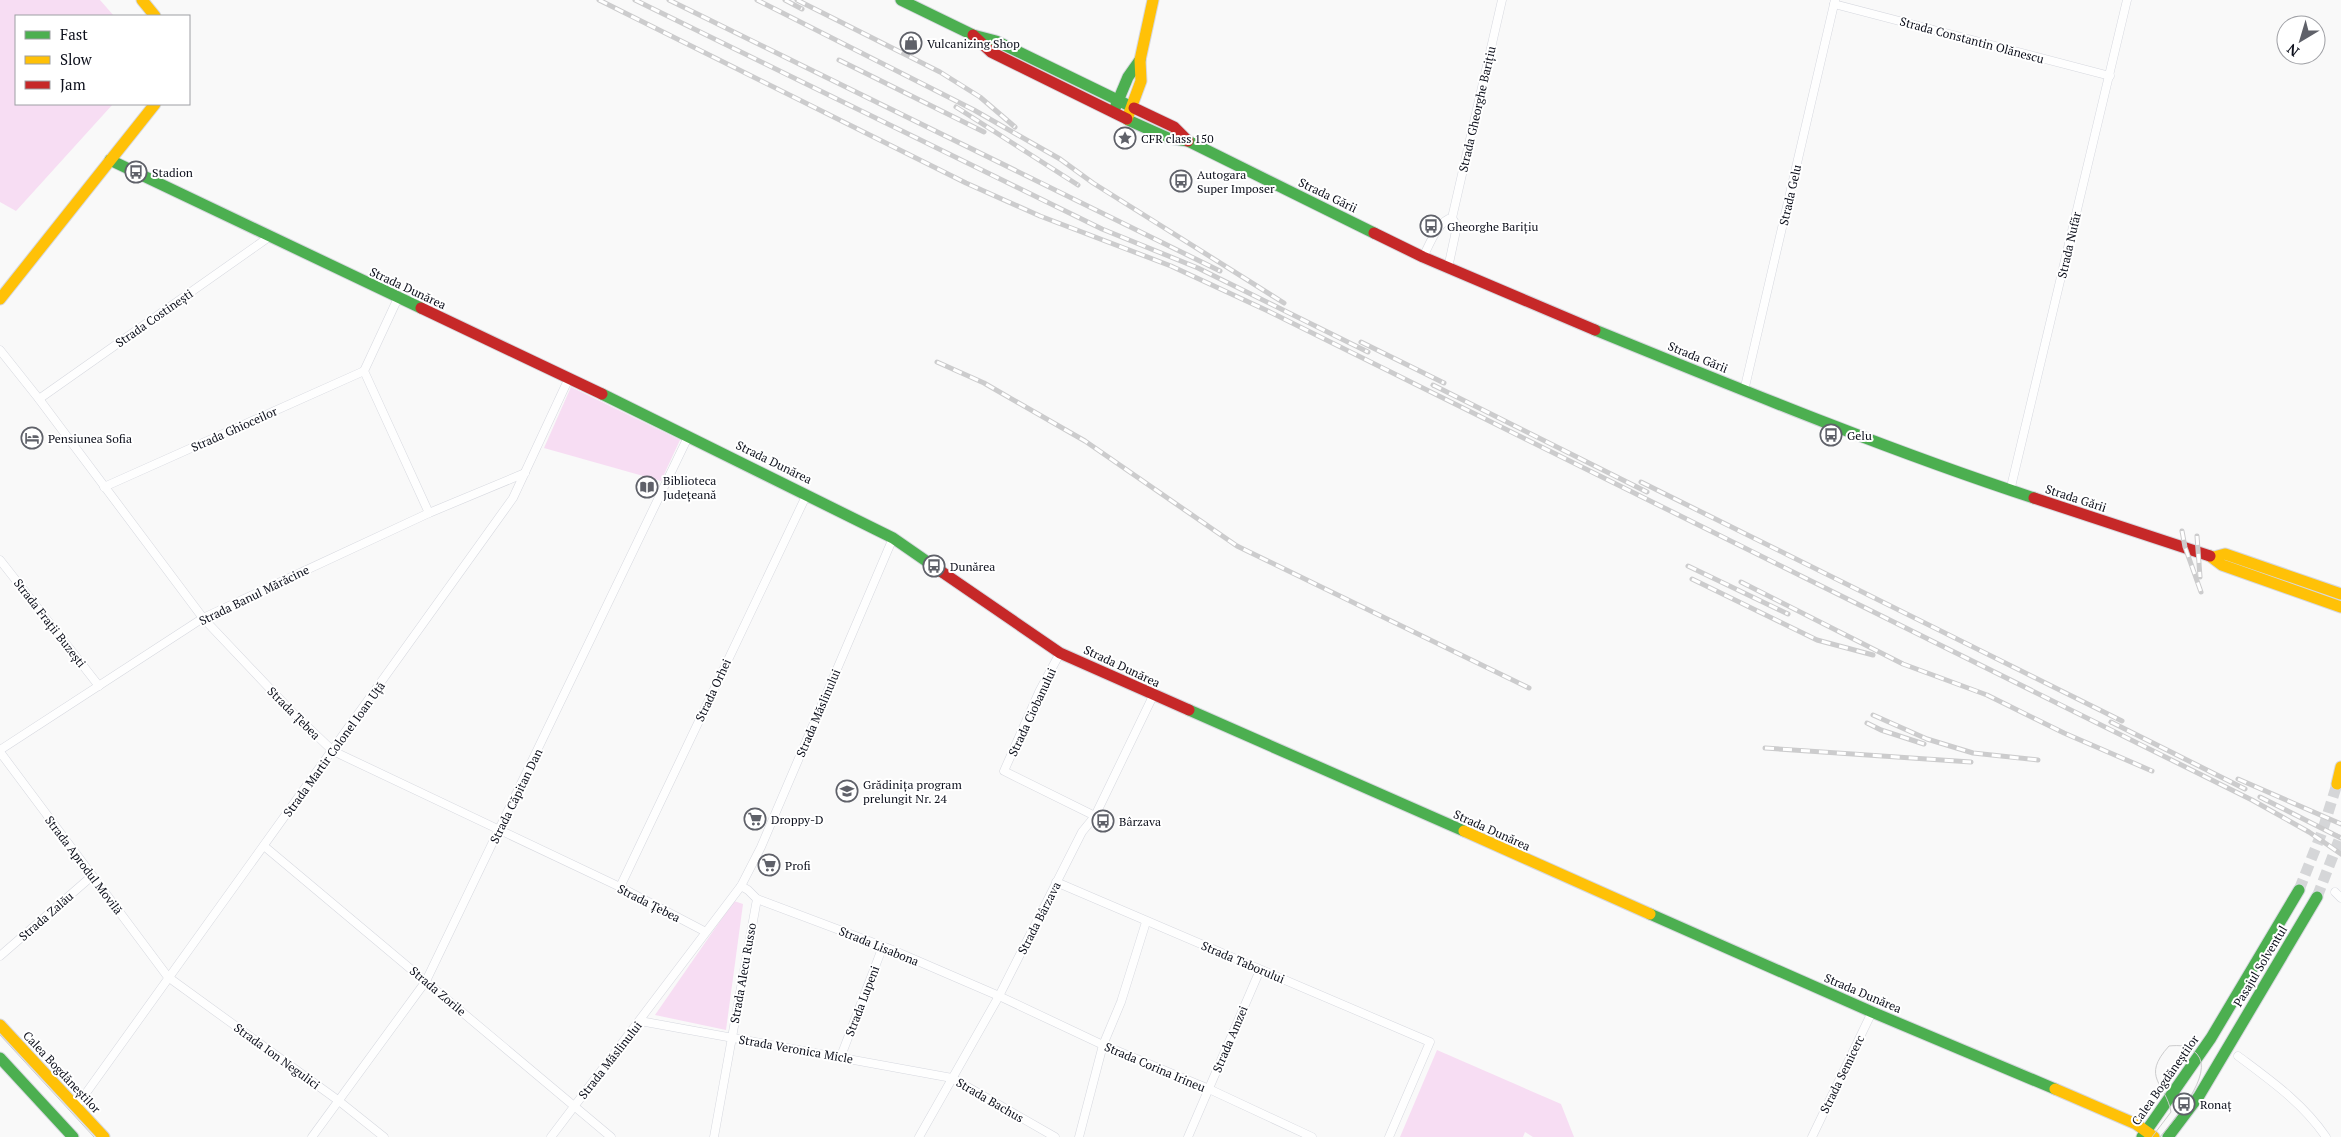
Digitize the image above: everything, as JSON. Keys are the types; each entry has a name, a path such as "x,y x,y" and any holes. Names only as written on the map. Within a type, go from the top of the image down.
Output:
{"main road":[{"path":"142,0 154,15"},
{"name":"Strada Gării","path":"901,0 973,35 996,41 1174,127 1188,141"},
{"path":"1128,120 1134,108 1142,81 1140,60 1154,0"},
{"name":"Strada Gării","path":"973,35 991,52 1128,120 1168,138 1188,141 1423,257 1554,314 1868,440 2010,491 2214,557 2222,565 2341,608"},
{"path":"1113,112 1128,77 1140,60"},
{"path":"0,299 154,105"},
{"name":"Strada Dunărea","path":"110,160 569,378 893,538 1060,653 1153,696 1872,1012 2097,1107 2147,1135"},
{"name":"Strada Gării","path":"2214,557 2226,554 2341,594"},
{"path":"2337,784 2341,768"},
{"name":"Pasajul Solventul","path":"2211,1038 2299,890"},
{"name":"Pasajul Solventul","path":"2168,1137 2199,1096 2317,897"},
{"name":"Calea Bogdăneștilor","path":"0,1025 104,1137"},
{"name":"Calea Bogdăneștilor","path":"2147,1135 2211,1038"},
{"path":"0,1058 74,1137"}],"street":[{"name":"Strada Gheorghe Barițiu","path":"1448,268 1457,226 1452,218 1502,0"},
{"name":"Strada Nufăr","path":"2010,491 2128,0"},
{"name":"Strada Constantin Olănescu","path":"1835,2 2110,76"},
{"name":"Strada Gelu","path":"1744,391 1835,2"},
{"path":"1423,257 1440,225 1446,219 1452,218"},
{"name":"Strada Costinești","path":"39,399 269,237"},
{"path":"398,298 364,371 429,513"},
{"name":"Strada Țebea","path":"0,350 39,399 203,618 293,713 333,751 620,887 704,932"},
{"name":"Strada Ghioceilor","path":"104,487 364,371"},
{"name":"Strada Martir Colonel Ioan Uță","path":"76,1107 513,498 569,378"},
{"name":"Strada Căpitan Dan","path":"312,1137 426,980 688,437"},
{"name":"Strada Banul Mărăcine","path":"0,751 203,618 429,513 525,473"},
{"name":"Strada Orhei","path":"620,887 807,494"},
{"name":"Strada Măslinului","path":"551,1137 740,886 761,847 893,538"},
{"name":"Strada Frații Buzești","path":"0,560 99,686"},
{"name":"Strada Ciobanului","path":"1060,653 1039,692 1004,771 1095,816"},
{"name":"Strada Bârzava","path":"919,1137 999,996 1082,832 1095,816 1153,696"},
{"name":"Strada Aprodul Movilă","path":"0,751 168,977"},
{"name":"Strada Zorile","path":"264,846 611,1137"},
{"name":"Strada Zalău","path":"0,956 92,876"},
{"name":"Strada Taborului","path":"1056,882 1430,1042 1389,1137"},
{"path":"740,886 748,890 757,899"},
{"name":"Strada Lisabona","path":"757,899 883,946 999,996"},
{"name":"Strada Alecu Russo","path":"714,1137 757,899"},
{"path":"1079,1137 1103,1045 1121,1002 1146,922"},
{"name":"Strada Lupeni","path":"841,1056 883,946"},
{"name":"Strada Amzei","path":"1188,1137 1260,970"},
{"name":"Strada Ion Negulici","path":"168,977 339,1101 384,1137"},
{"name":"Strada Corina Irineu","path":"999,996 1103,1045 1209,1089 1300,1135 1312,1137"},
{"name":"Strada Semicerc","path":"1812,1137 1872,1012"},
{"name":"Strada Veronica Micle","path":"640,1021 841,1056 952,1078"},
{"path":"2238,1056 2284,1090 2326,1137"},
{"name":"Strada Bachus","path":"952,1078 1055,1137"}],"shaded area":[{"path":"0,0 100,0 113,15 15,15 15,105 112,105 16,211 0,202"},
{"path":"571,387 680,440 661,481 544,448"},
{"path":"734,901 743,904 726,1030 655,1015"},
{"path":"1437,1050 1561,1104 1574,1137 1533,1137 1525,1132 1523,1137 1400,1137"}],"tunnel":[{"path":"2299,890 2322,832 2337,784"},
{"path":"2317,897 2341,835"}],"tram line":[{"path":"0,1035 94,1137"},
{"path":"2152,1137 2171,1112 2157,1080 2156,1066 2169,1046 2184,1046 2197,1054 2201,1063 2201,1073 2190,1097 2160,1137"}],"railway":[{"path":"599,0 966,183 1040,216 1171,266 1268,311 2252,800 2309,832 2341,854"},
{"path":"635,0 1102,229 1198,268 1368,352"},
{"path":"669,0 1220,271"},
{"path":"757,0 974,110 1060,159 1093,183 1284,303"},
{"path":"785,0 802,9"},
{"path":"797,0 940,72 980,97 1015,127"},
{"path":"839,60 984,132"},
{"path":"956,107 1078,185"},
{"path":"1361,342 1444,383"},
{"path":"937,362 984,383 1085,441 1237,546 1529,688"},
{"path":"1433,385 1647,492"},
{"path":"1641,482 2122,721"},
{"path":"2182,531 2185,547 2201,592"},
{"path":"2197,536 2200,577"},
{"path":"1688,566 1788,614"},
{"path":"1692,579 1817,640 1873,655"},
{"path":"1741,582 1903,664 1987,695 2064,733 2152,771"},
{"path":"1873,715 1927,739 1973,753 2038,760"},
{"path":"2111,722 2245,789"},
{"path":"1867,723 1881,730 1924,744"},
{"path":"1765,748 1971,762"},
{"path":"2238,779 2341,824"},
{"path":"2260,797 2341,838"}],"traffic: fast":[{"path":"901,0 973,35 996,41 1134,108"},
{"path":"1115,108 1128,77 1140,60"},
{"path":"1128,120 1168,138 1188,141 1374,233"},
{"path":"110,160 421,308"},
{"path":"1595,330 1868,439 2034,498"},
{"path":"602,394 893,538 942,572"},
{"path":"1189,710 1464,831"},
{"path":"2142,1137 2211,1038 2299,890"},
{"path":"2168,1137 2199,1096 2317,897"},
{"path":"1650,914 1872,1012 2055,1089"},
{"path":"0,1058 73,1137"}],"traffic: slow":[{"path":"142,0 154,15"},
{"path":"1127,119 1141,81 1140,60 1153,0"},
{"path":"0,299 154,105"},
{"path":"2214,557 2225,554 2341,594"},
{"path":"2210,556 2222,565 2341,607"},
{"path":"2337,784 2341,767"},
{"path":"1464,831 1650,914"},
{"path":"0,1025 104,1137"},
{"path":"2055,1089 2136,1124 2154,1137"}],"traffic: jam":[{"path":"973,35 991,52 1127,119"},
{"path":"1134,108 1174,127 1188,141"},
{"path":"1374,233 1423,257 1595,330"},
{"path":"421,308 602,394"},
{"path":"2034,498 2210,556"},
{"path":"942,572 1060,653 1189,710"}],"place":[{"name":"Vulcanizing Shop","path":"911,43"},
{"name":"CFR class 150","path":"1125,138"},
{"name":"Stadion","path":"136,172"},
{"name":"Autogara Super Imposer","path":"1181,181"},
{"name":"Gheorghe Barițiu","path":"1431,226"},
{"name":"Gelu","path":"1831,435"},
{"name":"Pensiunea Sofia","path":"32,438"},
{"name":"Biblioteca Județeană","path":"647,487"},
{"name":"Dunărea","path":"934,566"},
{"name":"Grădinița program prelungit Nr. 24","path":"847,791"},
{"name":"Droppy-D","path":"755,819"},
{"name":"Bârzava","path":"1103,821"},
{"name":"Profi","path":"769,865"},
{"name":"Ronaț","path":"2184,1104"}]}
